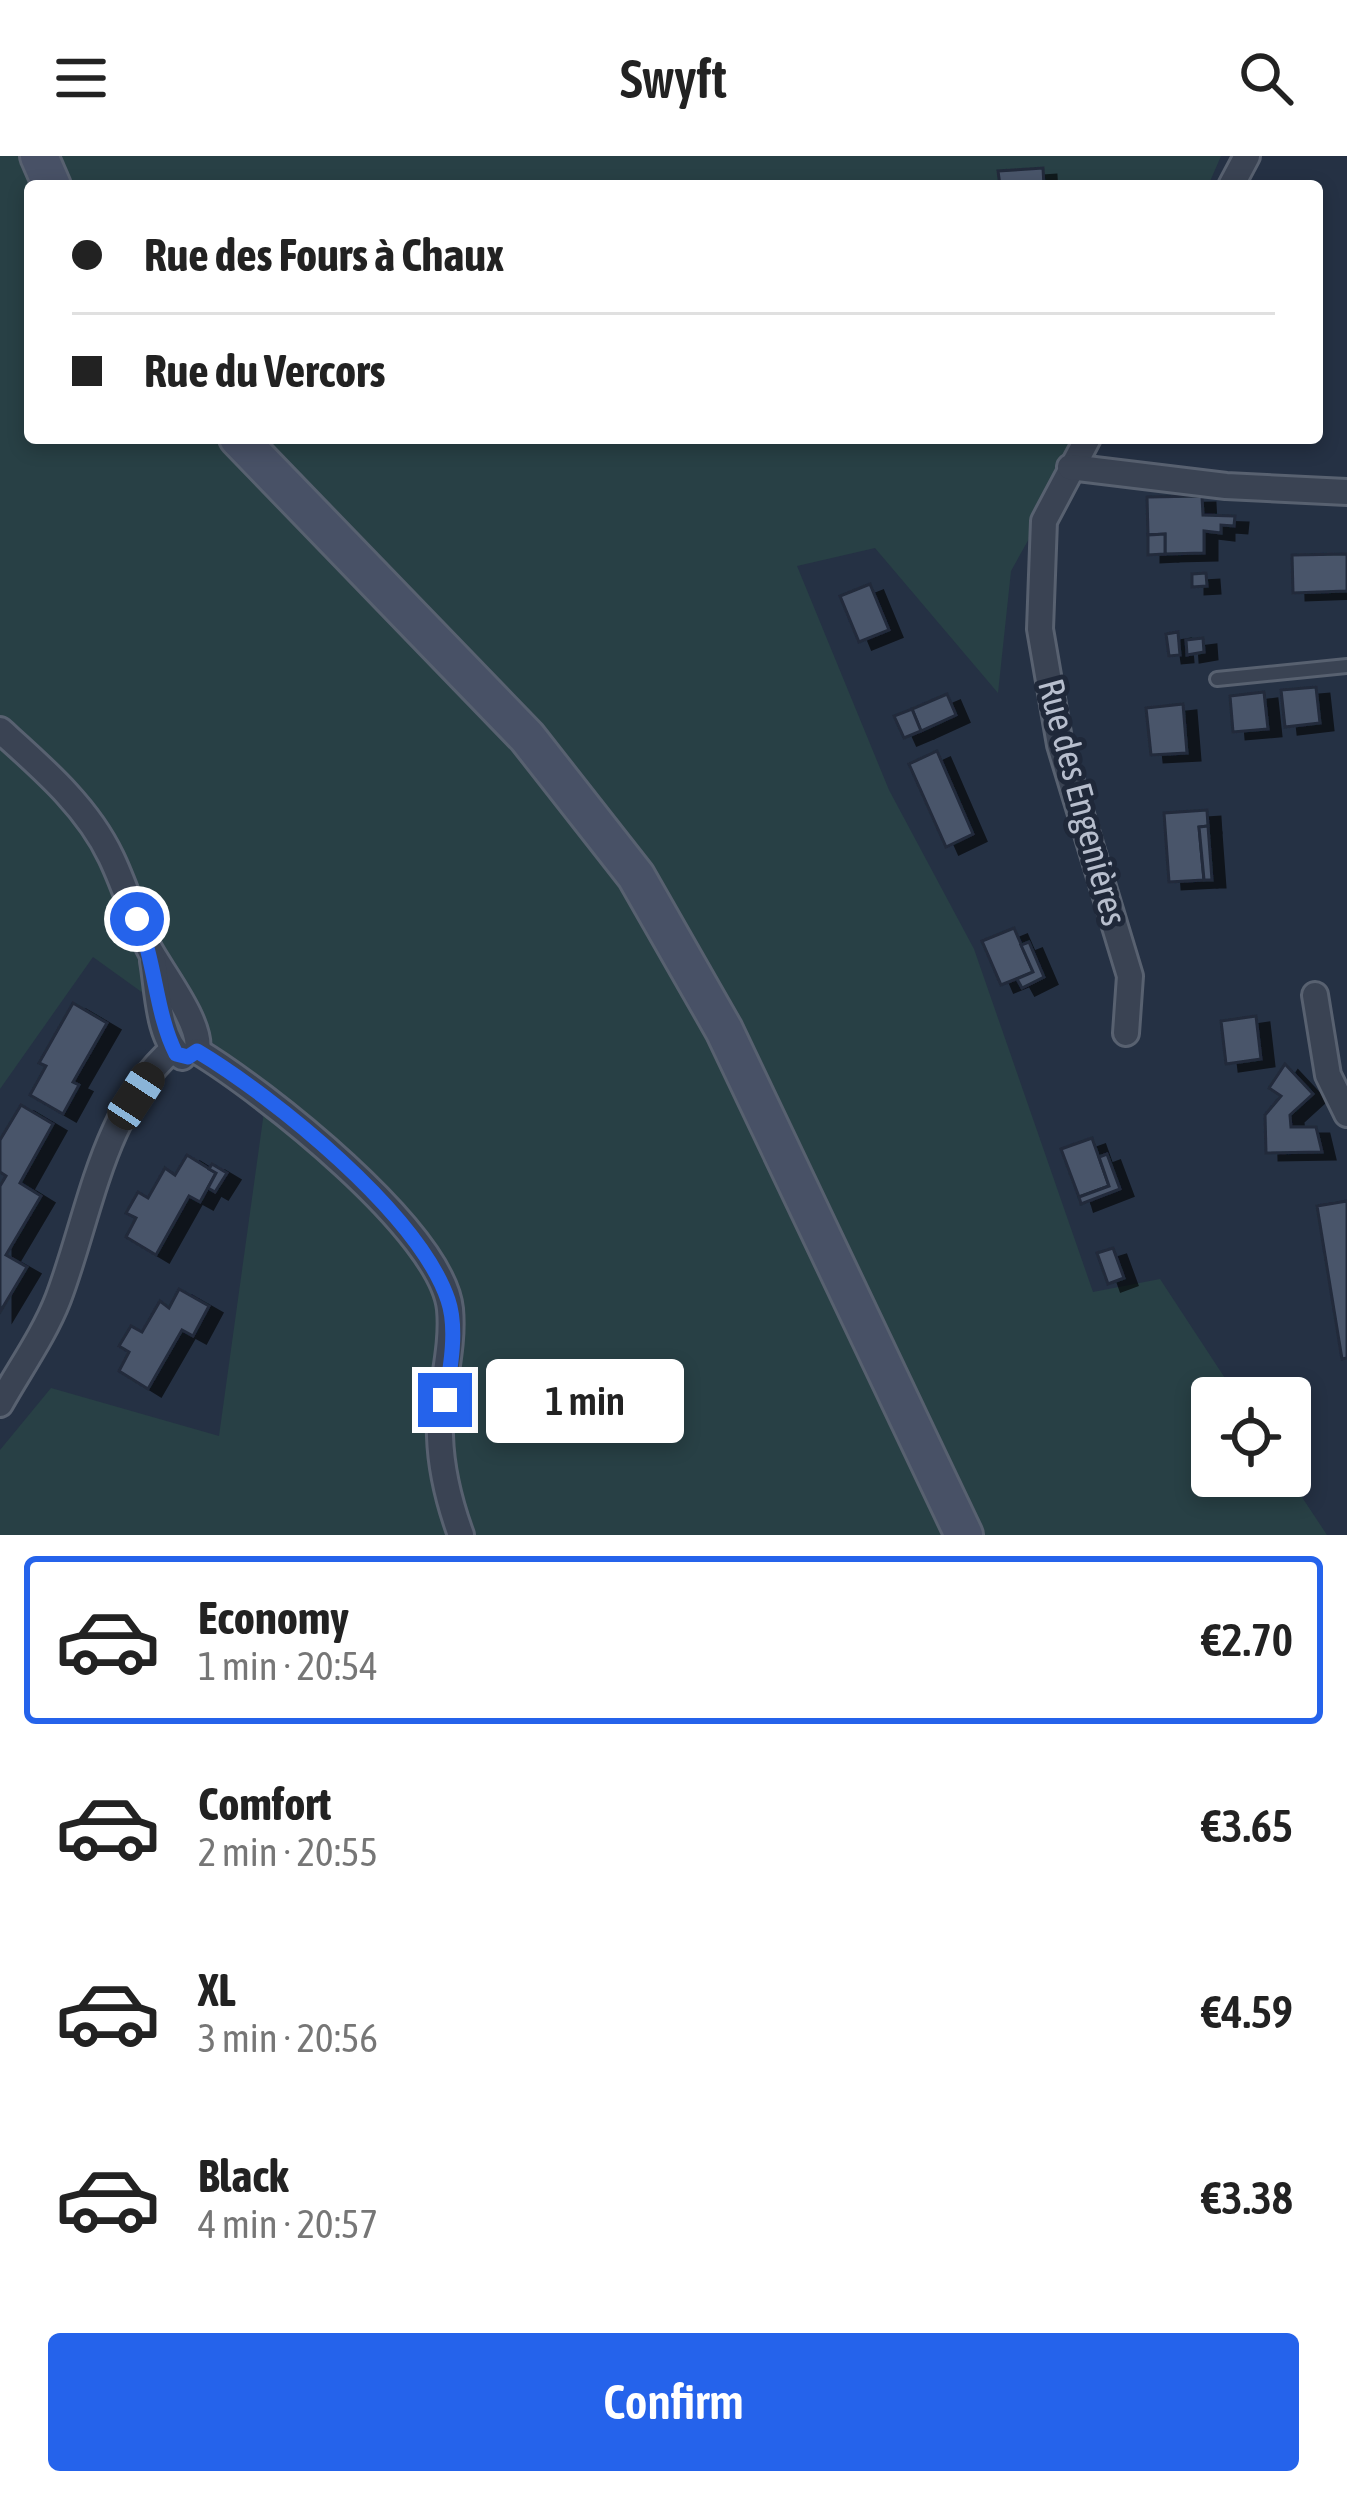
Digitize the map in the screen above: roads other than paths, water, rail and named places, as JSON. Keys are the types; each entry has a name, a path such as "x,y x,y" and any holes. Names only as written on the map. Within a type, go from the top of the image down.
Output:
{"main road":[{"path":"244,444 526,737 636,876 724,1030 964,1535"}],"street":[{"name":"Rue des Engenières","path":"1084,444 1044,521 1040,629 1060,745 1130,976 1126,1033"},
{"path":"1070,466 1226,486 1347,492"},
{"path":"0,730 60,784 109,851 152,953 183,1044 277,1104 410,1230 449,1301 451,1366 439,1434 461,1535"},
{"path":"1315,995 1328,1075 1347,1114"},
{"path":"0,1405 56,1304 115,1129 158,1062 183,1044"}],"lane":[{"path":"1217,680 1347,666"}]}
